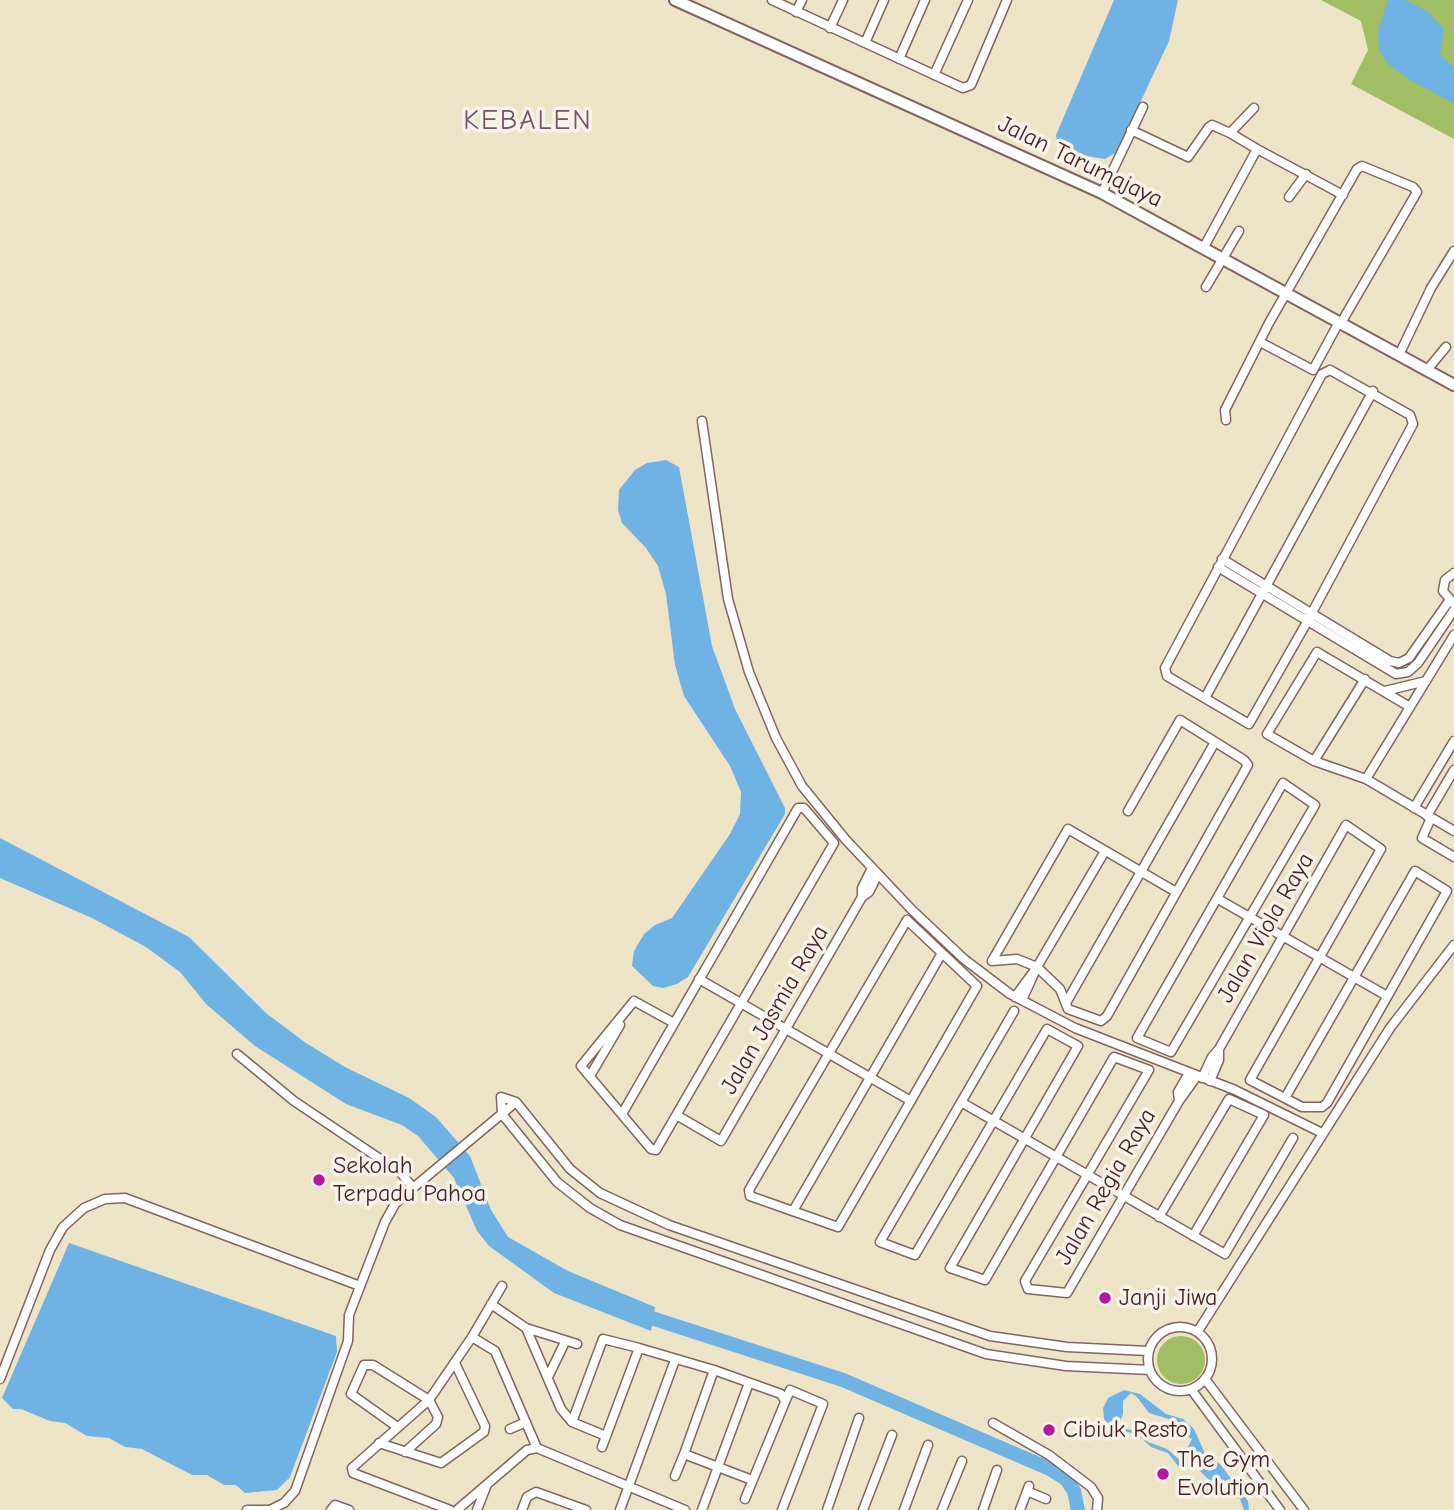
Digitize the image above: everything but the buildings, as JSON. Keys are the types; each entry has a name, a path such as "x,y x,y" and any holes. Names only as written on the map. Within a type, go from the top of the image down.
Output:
{"street":[{"name":"Jalan Tarumajaya","path":"675,0 1102,192 1289,289 1400,354 1430,367 1454,385"},
{"path":"772,0 963,88 971,85 1007,0"},
{"path":"796,12 802,0"},
{"path":"830,28 843,0"},
{"path":"865,43 884,0"},
{"path":"899,58 925,0"},
{"path":"934,75 968,0"},
{"path":"1102,192 1143,107"},
{"path":"1230,133 1254,108"},
{"path":"1131,130 1188,157 1211,125 1343,195"},
{"path":"1205,244 1257,149"},
{"path":"1226,420 1225,410 1259,342 1357,169 1362,166 1413,187 1417,192 1313,370 1259,342"},
{"path":"1289,197 1306,174"},
{"path":"1206,287 1239,231"},
{"path":"1400,354 1454,251"},
{"path":"1430,367 1446,347"},
{"path":"1331,370 1373,391 1410,415 1413,424 1249,724 1167,676 1165,668 1322,374 1331,370"},
{"path":"1205,698 1373,391"},
{"path":"702,421 728,599 749,672 776,738 802,786 875,871 964,959 1019,999 1075,1028 1278,1108 1322,1133"},
{"path":"1220,563 1264,590 1307,622 1396,674 1408,672 1418,663 1454,610"},
{"path":"1264,590 1311,613 1390,661 1399,663 1409,658 1451,602 1443,591 1446,580 1454,573"},
{"path":"1366,779 1454,635"},
{"path":"1410,707 1315,652 1267,734 1314,761 1366,779 1454,831"},
{"path":"1314,761 1365,679"},
{"path":"1385,691 1426,681"},
{"path":"1128,811 1180,720 1244,760 1247,770 1107,1016 1096,1021 1068,1009 1060,989 1037,967 1017,959 992,961 1068,829 1176,892"},
{"path":"1414,808 1454,741"},
{"path":"1066,1003 1215,742"},
{"path":"1454,770 1429,817 1422,838 1454,858"},
{"path":"1283,783 1315,805 1250,918 1171,1052 1137,1038 1283,783"},
{"path":"622,1114 798,808 804,808 834,843 660,1147 651,1149 582,1066 634,1001"},
{"name":"Jalan Viola Raya","path":"1200,1077 1219,1060 1219,1049 1346,825 1381,849 1319,957"},
{"path":"1019,999 1105,851"},
{"name":"Jalan Jasmia Raya","path":"678,1116 721,1141 862,897 862,888 875,871"},
{"path":"1285,1098 1415,871 1447,891 1322,1107 1301,1107 1250,1080 1319,957"},
{"path":"1218,899 1387,996"},
{"path":"907,920 942,953 977,986 838,1227 750,1196 749,1190 907,920"},
{"path":"1198,1331 1390,1028 1454,945"},
{"path":"793,1211 942,953"},
{"path":"699,979 911,1101"},
{"path":"634,1001 674,1023"},
{"path":"590,1076 634,1001"},
{"path":"1014,1011 880,1242 915,1255 1047,1029 1078,1046 950,1268 985,1280 1114,1057 1149,1070 1088,1175"},
{"path":"237,1054 294,1101 401,1173 413,1188"},
{"name":"Jalan Regia Raya","path":"1088,1175 1025,1282 1028,1289 1066,1293 1179,1101 1178,1092 1200,1077"},
{"path":"1149,1351 1067,1348 990,1336 628,1208 600,1193 570,1169 516,1102 500,1097 502,1114 557,1182 590,1208 620,1225 986,1354 1066,1366 1150,1370"},
{"path":"1160,1217 1229,1099 1264,1115 1193,1236"},
{"path":"247,1510 269,1510 284,1503 295,1491 348,1341 349,1315 385,1222 396,1204 516,1102"},
{"path":"961,1102 1225,1254 1293,1138"},
{"path":"0,1379 50,1250 63,1227 84,1208 104,1199 125,1198 360,1286"},
{"path":"450,1510 353,1473 352,1468 396,1426 429,1400 472,1337 502,1286"},
{"path":"491,1304 526,1328 577,1344"},
{"path":"1178,1326 1198,1331 1211,1348 1210,1370 1205,1379 1191,1389 1167,1388 1150,1370 1149,1351 1159,1334 1168,1329 1178,1326"},
{"path":"526,1328 561,1409 572,1422 606,1436"},
{"path":"472,1337 495,1351 537,1448"},
{"path":"572,1422 603,1339 714,1370 781,1394 785,1401"},
{"path":"548,1377 565,1342"},
{"path":"602,1447 639,1348"},
{"path":"1066,1366 1067,1348"},
{"path":"620,1510 675,1360"},
{"path":"379,1443 444,1462 484,1432 485,1426 454,1363"},
{"path":"396,1426 351,1394 365,1365 373,1365 429,1400 438,1417 436,1424 405,1452"},
{"path":"675,1476 714,1370"},
{"path":"1205,1379 1304,1510"},
{"path":"702,1510 749,1383"},
{"path":"1191,1389 1280,1510"},
{"path":"745,1499 790,1390 823,1402 782,1510"},
{"path":"827,1510 859,1418"},
{"path":"510,1429 526,1422"},
{"path":"993,1423 1049,1455 1085,1482 1098,1498 1097,1510"},
{"path":"863,1510 892,1434"},
{"path":"904,1510 928,1445"},
{"path":"457,1510 527,1450 537,1448 685,1510"},
{"path":"684,1454 752,1480"},
{"path":"942,1510 961,1461"},
{"path":"983,1510 997,1470"},
{"path":"477,1510 487,1485"},
{"path":"1020,1510 1028,1489 1045,1499"},
{"path":"522,1510 527,1497 536,1492 582,1509"},
{"path":"333,1508 349,1510"}],"green space":[{"path":"1321,0 1454,0 1454,139 1351,84 1368,50 1361,21"},
{"path":"1181,1336 1198,1343 1205,1360 1198,1377 1181,1384 1164,1377 1157,1360 1164,1343"}],"water":[{"path":"1114,0 1178,0 1169,41 1117,152 1105,159 1086,156 1057,142 1056,135"},
{"path":"1388,0 1405,0 1427,11 1444,29 1440,55 1454,67 1454,104 1389,65 1379,51 1378,31"},
{"path":"666,460 679,467 712,646 735,709 785,808 785,814 688,977 663,988 653,986 632,966 634,951 644,934 655,925 672,918 730,834 740,814 741,792 730,766 684,696 675,665 666,594 658,566 646,548 622,523 618,510 619,490 635,470 647,463"},
{"path":"0,838 189,937 266,1013 306,1043 345,1067 409,1098 436,1117 470,1156 491,1210 508,1237 568,1271 655,1307 651,1331 554,1293 489,1246 477,1231 454,1178 418,1136 402,1125 346,1104 255,1046 206,1004 180,972 146,947 92,918 0,878"},
{"path":"69,1243 336,1336 337,1352 290,1477 277,1490 245,1493 236,1485 224,1485 207,1475 192,1475 142,1449 125,1447 109,1438 87,1436 65,1423 13,1409 2,1398"},
{"path":"1124,1390 1140,1394 1166,1414 1183,1419 1194,1429 1207,1458 1220,1464 1248,1501 1249,1510 1244,1510 1240,1499 1217,1488 1197,1468 1178,1466 1168,1453 1151,1447 1137,1434 1113,1429 1104,1419 1103,1408 1108,1398","holes":["1131,1393 1149,1413 1175,1421 1173,1435 1185,1435 1192,1439 1181,1461 1167,1449 1148,1442 1139,1431 1117,1428 1123,1414 1123,1401"]}],"waterway":[{"path":"636,1313 843,1380 1050,1469 1066,1479 1074,1491 1078,1510"}],"place":[{"name":"Sekolah Terpadu Pahoa","path":"319,1180"},
{"name":"Janji Jiwa","path":"1105,1298"},
{"name":"Cibiuk Resto","path":"1049,1430"},
{"name":"The Gym Evolution","path":"1163,1474"}],"district":[{"name":"KEBALEN","path":"528,121"}]}
